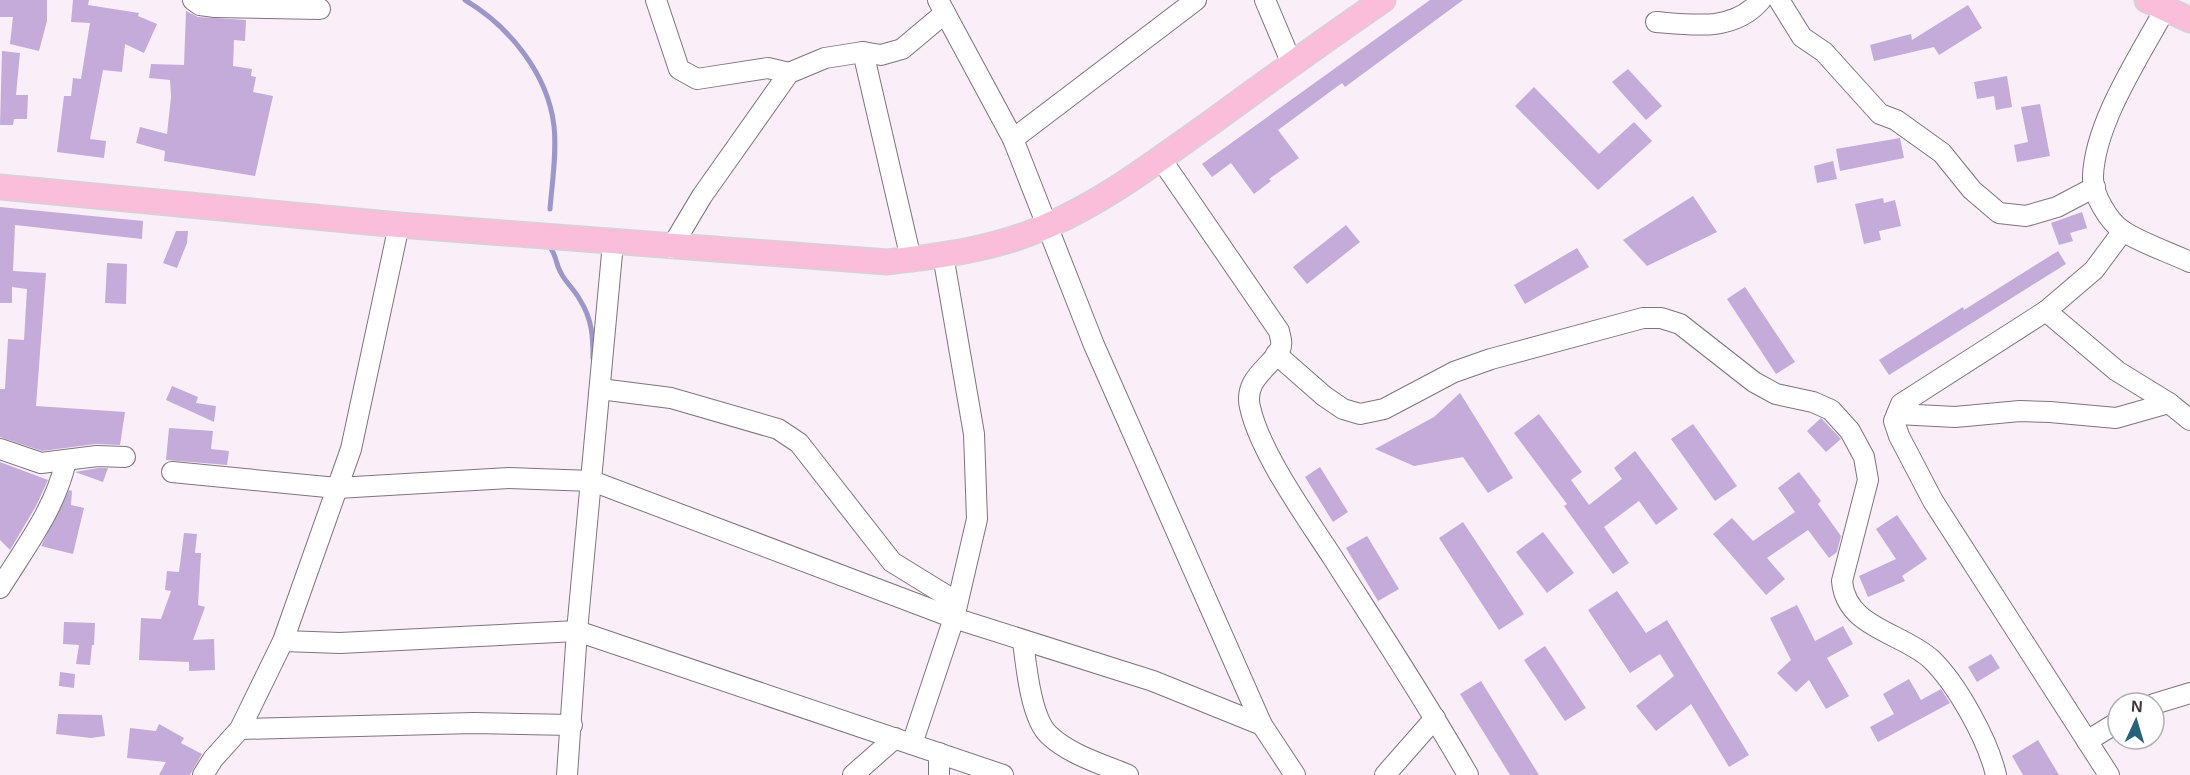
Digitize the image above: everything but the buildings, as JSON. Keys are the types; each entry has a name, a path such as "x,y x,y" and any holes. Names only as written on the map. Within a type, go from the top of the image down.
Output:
{"main road":[{"path":"0,187 671,248 887,262 942,255 999,243 1045,227 1104,198 1383,0"},
{"path":"2156,4 2190,21"}],"street":[{"path":"193,0 200,5 215,7 320,9"},
{"path":"656,0 680,69 687,76 697,79 768,68 789,73"},
{"path":"1013,139 1196,0"},
{"path":"1265,0 1292,64"},
{"path":"1656,22 1708,26 1734,20 1754,8 1761,0"},
{"path":"1779,0 1794,28 1824,52 1880,114 1896,120 1942,153 1972,190 1999,213 2026,216 2057,207 2096,187"},
{"path":"2156,4 2099,143 2092,178 2100,202 2123,231 2190,262"},
{"path":"671,248 702,196 789,73 825,58 863,52 881,55 902,50 941,7 1013,139 1045,227 1094,345 1262,725 1295,775"},
{"path":"863,52 911,259"},
{"path":"1161,159 1279,331 1282,342 1276,354 1254,381 1249,404 1256,426 1289,491 1436,718 1468,775"},
{"path":"203,775 213,759 240,729 283,641 353,438 399,225"},
{"path":"2109,775 1933,501 1899,436 1894,421 1901,404 2046,311 2094,270 2123,231"},
{"path":"567,775 577,631 613,243"},
{"path":"853,775 904,741 956,610 977,519 974,434 942,255"},
{"path":"2046,311 2117,371 2169,403 2190,420"},
{"path":"1276,354 1324,396 1343,409 1360,414 1384,409 1454,372 1491,359 1643,318 1661,318 1680,324 1754,382 1776,394 1813,402 1831,410 1850,431 1864,458 1868,480 1842,581 1843,596 1858,616 1930,658 1951,683 1991,757 1996,775"},
{"path":"600,389 671,398 778,429 799,443 892,562 956,610"},
{"path":"1897,414 1955,417 2020,411 2116,418 2169,403"},
{"path":"0,449 33,462 66,461 97,456 125,458"},
{"path":"0,588 51,509 60,488 66,461"},
{"path":"172,472 337,488 509,478 592,481 956,610 1023,641 1153,681 1262,725"},
{"path":"283,641 340,644 577,631 1003,775"},
{"path":"1023,641 1032,696 1040,722 1047,735 1092,760 1128,775"},
{"path":"2166,700 2190,693"},
{"path":"1385,775 1436,718"},
{"path":"240,729 474,723 572,725"},
{"path":"2087,741 2106,729"},
{"path":"939,753 939,775"}],"waterway":[{"path":"465,0 497,23 511,38 524,53 544,88 555,136 550,209"},
{"path":"548,245 563,277 578,296 587,314 592,335 593,358"}]}
